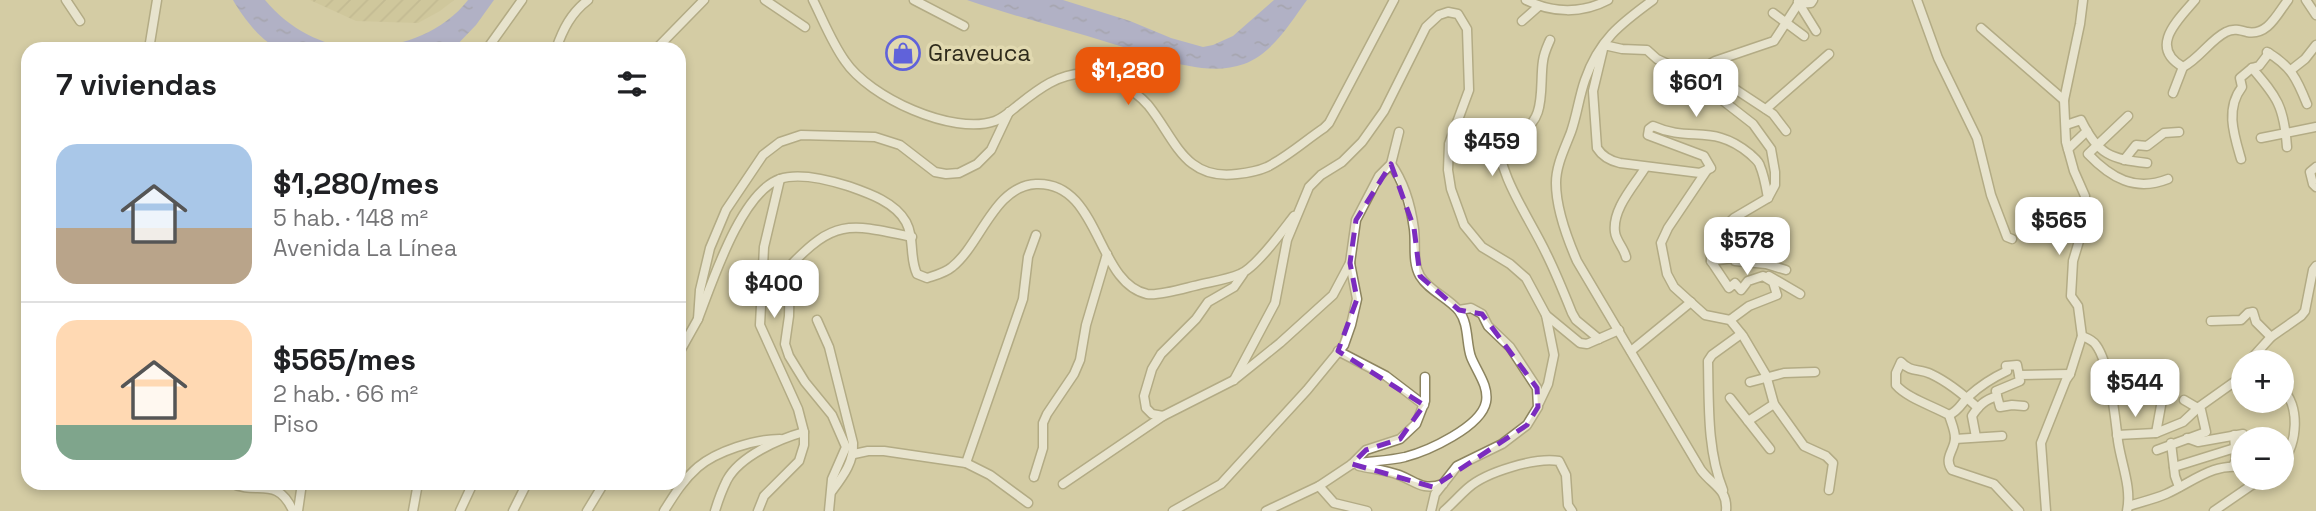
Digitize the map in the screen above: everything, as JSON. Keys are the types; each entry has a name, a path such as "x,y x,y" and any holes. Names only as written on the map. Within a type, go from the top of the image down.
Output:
{"street":[{"path":"66,0 80,21"},
{"path":"150,42 157,0"},
{"path":"492,42 522,0"},
{"path":"558,42 573,13 589,0"},
{"path":"663,42 704,0"},
{"path":"765,0 805,27"},
{"path":"813,0 845,62 867,84 890,100 925,115 965,123 995,121 1041,87 1063,77 1086,74 1122,84 1147,103 1178,150 1199,169 1217,176 1250,173 1267,167 1329,122 1394,0"},
{"path":"914,0 964,26"},
{"path":"1526,0 1548,10 1599,5 1608,0"},
{"path":"1653,0 1619,25 1597,51 1564,146 1556,184 1568,241 1577,261 1701,470 1711,484 1724,493"},
{"path":"1798,2 1809,4 1813,0"},
{"path":"1917,0 1938,58 1977,138 2002,230 2012,239"},
{"path":"2046,511 2041,443 2070,374 2082,336 2078,306 2071,296 2073,261 2082,231 2085,196 2068,149 2064,100 2083,0"},
{"path":"2183,67 2171,60 2167,42 2171,29 2195,0"},
{"path":"2173,93 2183,67 2201,55 2223,33 2232,29 2259,32 2267,29 2288,0"},
{"path":"2306,0 2316,15"},
{"path":"1749,306 1748,298 1735,283 1729,288 1711,261 1711,247 1721,230 1734,218 1768,198 1775,185 1771,149 1752,124 1717,96 1706,92 1706,66 1774,41 1798,2"},
{"path":"1798,2 1816,31"},
{"path":"1521,21 1538,6"},
{"path":"1234,380 1275,303 1287,240 1309,187 1321,175 1342,162 1362,142 1384,111 1426,27 1438,15 1448,12 1458,14 1467,29 1469,90 1449,144 1448,170 1451,189 1464,225 1482,247 1510,264 1526,278 1546,314 1554,355 1548,384 1527,425 1502,444 1457,466 1434,494 1431,511"},
{"path":"1773,13 1804,36"},
{"path":"1981,27 2064,100"},
{"path":"1455,130 1516,133 1526,127 1540,108 1543,61 1550,40"},
{"path":"1604,45 1647,50 1670,65"},
{"path":"1604,45 1593,91 1597,148 1613,161 1645,168 1700,173 1707,170"},
{"path":"2291,70 2305,59 2316,45"},
{"path":"2241,159 2231,117 2236,95 2242,87 2240,78 2259,66 2266,52 2291,70 2307,104"},
{"path":"1766,109 1829,54"},
{"path":"2252,68 2274,93 2281,108 2287,147"},
{"path":"1706,70 1773,114 1786,131"},
{"path":"698,319 700,290 710,248 726,209 763,155 780,142 801,135 875,137 900,145 935,172 959,173 976,164 991,150 1009,112"},
{"path":"2128,116 2088,154 2106,173 2125,182 2156,184 2168,179"},
{"path":"2066,125 2081,120 2097,145 2116,159 2147,163"},
{"path":"1768,198 1760,163 1738,144 1720,136 1695,133 1677,135 1653,126 1649,129 1648,135 1704,156 1711,168 1668,228 1661,243 1667,274 1674,287 1705,315 1730,320 1741,334 1767,377 1774,404 1804,446 1826,456 1833,463 1829,490"},
{"path":"2261,138 2316,127"},
{"path":"2068,149 2087,131"},
{"path":"1173,511 1221,484 1307,390 1344,345 1352,325 1357,299 1350,263 1356,220 1379,176 1391,164 1399,132"},
{"path":"2124,160 2136,145 2147,146 2164,133 2179,132"},
{"path":"1498,133 1497,146 1502,163 1572,313 1576,320 1599,339"},
{"path":"1352,464 1404,457 1430,448 1465,429 1483,410 1487,400 1484,383 1468,347 1465,322 1459,310 1420,276 1415,259 1414,228 1400,177 1391,164"},
{"path":"2316,167 2311,172 2316,187"},
{"path":"1626,257 1615,234 1616,220 1623,202 1645,168"},
{"path":"686,337 698,319 729,241 755,198 766,187 780,179 803,176 873,195 893,208 906,221 912,237 912,263 917,274 927,278 952,267 1006,196 1022,186 1049,185 1065,191 1077,203 1099,235 1107,254 1125,282 1147,294 1242,274"},
{"path":"758,511 764,496 799,461 804,445 804,432 783,373 760,325 764,247 780,179"},
{"path":"1163,416 1152,414 1146,408 1144,396 1161,354 1196,319 1208,302 1234,287 1242,274 1277,238 1300,208"},
{"path":"829,511 832,479 846,447 832,415 805,382 785,344 789,316 790,266 811,244 824,235 841,229 866,227 912,237"},
{"path":"966,464 1023,299 1028,257 1035,235"},
{"path":"1034,477 1043,448 1043,423 1080,360 1086,325 1107,254"},
{"path":"1711,261 1734,258 1735,261 1766,264 1786,270"},
{"path":"1063,484 1163,416 1234,380 1333,295 1350,263"},
{"path":"2259,350 2271,337 2305,311 2316,266"},
{"path":"1741,290 1748,281 1768,275 1800,294"},
{"path":"1730,320 1749,306 1777,295 1773,282 1763,276"},
{"path":"1631,351 1691,302"},
{"path":"1459,310 1471,308 1482,314 1488,326 1510,347 1537,388 1538,407"},
{"path":"2211,321 2241,320 2253,312 2256,322 2271,337"},
{"path":"1546,314 1580,343 1587,344 1619,330"},
{"path":"817,320 829,347 854,454 831,493"},
{"path":"1726,511 1727,501 1711,449 1709,361 1712,355 1741,334"},
{"path":"2082,336 2095,343 2102,357 2114,405 2128,508 2169,492 2213,470 2231,466"},
{"path":"1338,351 1386,376 1423,405"},
{"path":"1978,408 1934,375 1909,370 1900,362 1896,385 1903,394 1928,403 1949,415 1955,439 1948,465 1952,470 1994,484 2019,511"},
{"path":"1949,415 1959,411 1966,398 1981,388 1983,382 2007,371 2006,366 2017,365 2020,381 1996,391 2000,407 2024,406"},
{"path":"2156,433 2168,367"},
{"path":"1751,382 1784,373 1815,372"},
{"path":"2019,375 2070,374"},
{"path":"1266,511 1320,486 1352,464 1366,450 1401,439 1416,424 1425,401 1425,377"},
{"path":"2118,435 2156,433 2183,422 2231,384"},
{"path":"1976,437 1972,416 1985,400 1997,396"},
{"path":"1730,398 1770,449"},
{"path":"2157,450 2206,432 2199,407 2184,400"},
{"path":"1748,421 1774,404"},
{"path":"2293,413 2294,436"},
{"path":"686,480 699,466 735,447 804,432"},
{"path":"1955,439 2001,436"},
{"path":"2187,438 2198,442 2231,436"},
{"path":"715,511 728,479 738,466 780,439"},
{"path":"2171,443 2179,487"},
{"path":"2174,467 2231,449"},
{"path":"854,454 884,451 966,464 990,475 1028,503"},
{"path":"1444,511 1469,486 1481,479 1507,469 1548,459 1559,461 1566,475 1568,505 1572,511"},
{"path":"1352,464 1396,474 1423,487 1443,484"},
{"path":"1320,486 1334,503 1367,511"},
{"path":"276,490 281,492 295,511"},
{"path":"295,511 300,490"},
{"path":"413,511 417,490"},
{"path":"460,511 469,490"},
{"path":"513,511 524,490"},
{"path":"587,511 600,490"},
{"path":"664,511 677,490"},
{"path":"2214,511 2245,490"}],"highlighted area":[{"path":"1391,164 1414,228 1420,276 1459,310 1482,314 1537,388 1538,407 1527,425 1433,487 1352,464 1366,450 1400,439 1424,405 1338,351 1357,299 1350,263 1356,220"}],"shaded area":[{"path":"310,0 454,0 418,23 356,21"}],"water":[{"path":"233,0 265,0 296,27 326,42 268,42"},
{"path":"468,0 494,0 460,42 402,42 435,29"},
{"path":"967,0 1063,0 1203,47 1233,36 1274,0 1307,0 1264,53 1244,64 1211,69 1176,63"}],"place":[{"name":"Graveuca","path":"903,53"}]}
